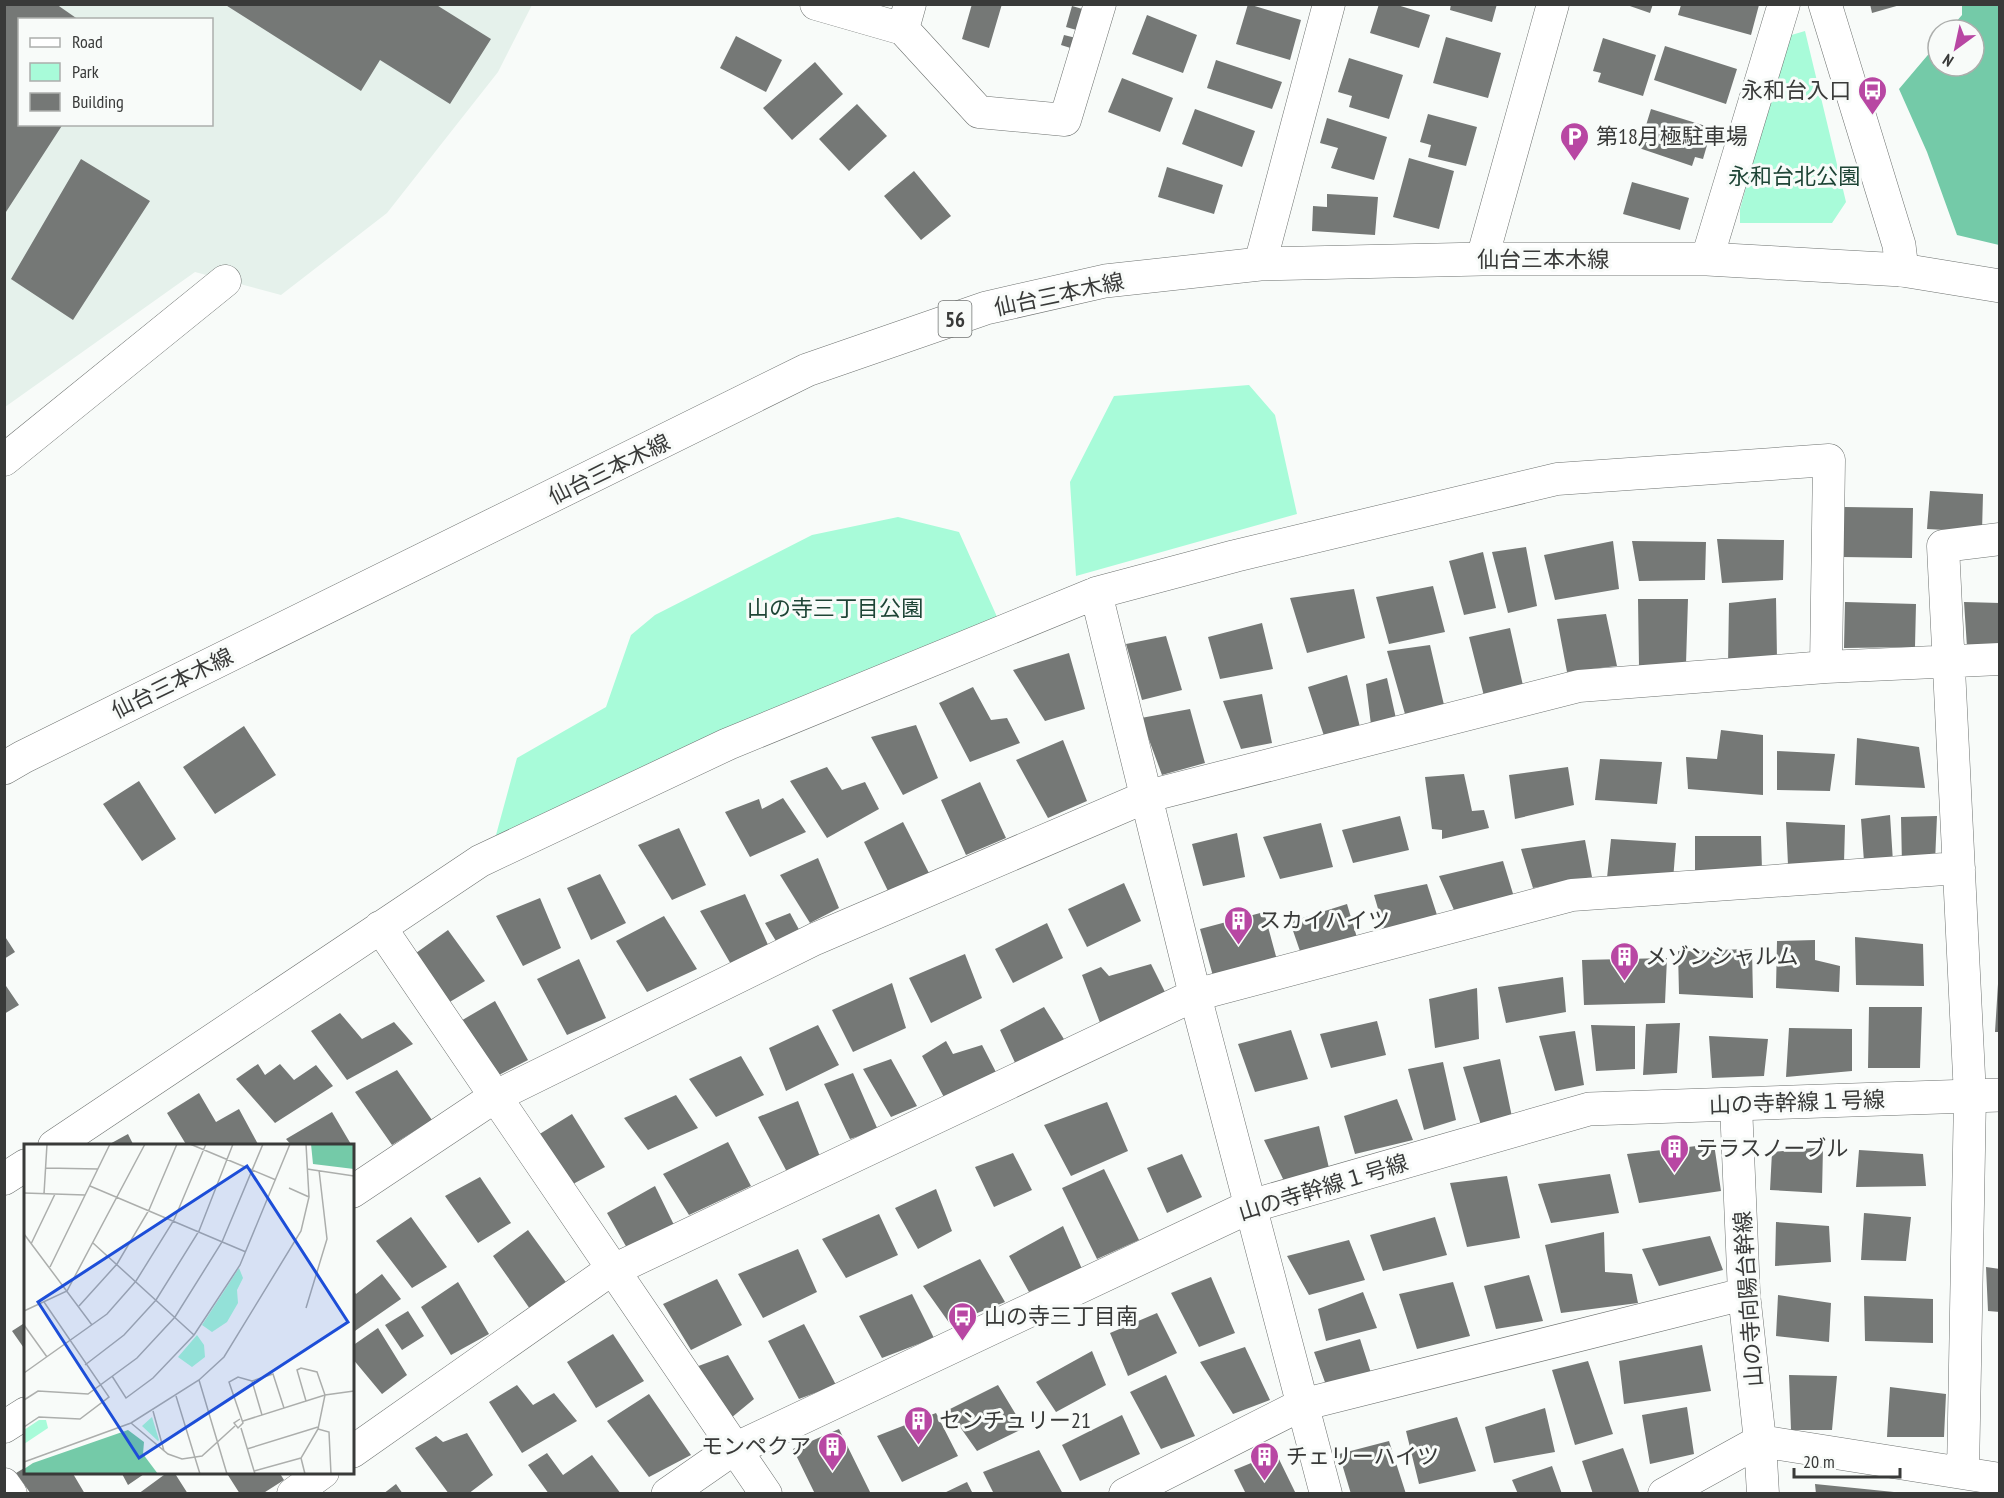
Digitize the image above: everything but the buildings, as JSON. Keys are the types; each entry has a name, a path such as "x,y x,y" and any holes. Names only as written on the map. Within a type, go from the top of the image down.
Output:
{"main road":[{"path":"1826,4 1899,245 1902,270"},
{"name":"仙台三本木線","path":"4,768 274,632 505,521 807,370 986,308 1105,281 1260,264 1707,259 1902,270 2000,286"},
{"name":"山の寺幹線１号線","path":"668,1494 736,1449 1251,1206 1589,1108 1736,1105 1985,1095"}],"street":[{"path":"816,4 907,17 979,112 1065,120 1100,4"},
{"path":"1260,264 1329,4"},
{"path":"1482,260 1553,4"},
{"path":"1707,259 1784,4"},
{"path":"4,460 225,281"},
{"path":"57,1144 480,861 728,744 1096,593 1235,556 1557,479 1829,460 1826,668"},
{"path":"1963,1473 1985,1095 1959,868 1943,546 2000,539"},
{"path":"1096,593 1196,995 1301,1406 1326,1494"},
{"path":"354,1191 496,1096 815,939 1148,796 1579,686 1826,668 2000,659"},
{"path":"354,1451 605,1274 1196,995 1572,895 1959,868"},
{"path":"380,927 766,1494"},
{"name":"山の寺向陽台幹線","path":"1736,1105 1744,1294 1760,1441 1762,1494"},
{"path":"4,1179 24,1166"},
{"path":"1125,1494 1301,1406 1744,1294"},
{"path":"4,1427 24,1414"},
{"path":"1664,1494 1760,1441 2000,1479"},
{"path":"293,1494 322,1474"},
{"path":"4,1484 11,1494"}],"shaded area":[{"path":"5,5 532,5 498,72 387,213 281,295 195,272 5,407"}],"green space":[{"path":"1962,5 1999,5 1999,245 1957,235 1927,152 1899,89 1926,57 1926,78 1986,78 1986,18 1959,18 1962,15"},
{"name":"永和台北公園","path":"1805,31 1846,202 1832,223 1740,223 1740,209 1788,36"},
{"path":"1249,385 1275,415 1297,514 1076,576 1070,482 1114,396"},
{"name":"山の寺三丁目公園","path":"898,517 959,532 998,619 493,846 517,758 606,707 631,635 655,615 812,535"}],"place":[{"name":"永和台入口","path":"1872,116"},
{"name":"第18月極駐車場","path":"1575,162"},
{"name":"スカイハイツ","path":"1238,946"},
{"name":"メゾンシャルム","path":"1624,982"},
{"name":"テラスノーブル","path":"1675,1174"},
{"name":"山の寺三丁目南","path":"963,1342"},
{"name":"センチュリー21","path":"918,1446"},
{"name":"モンペクア","path":"832,1472"},
{"name":"チェリーハイツ","path":"1265,1482"}]}
